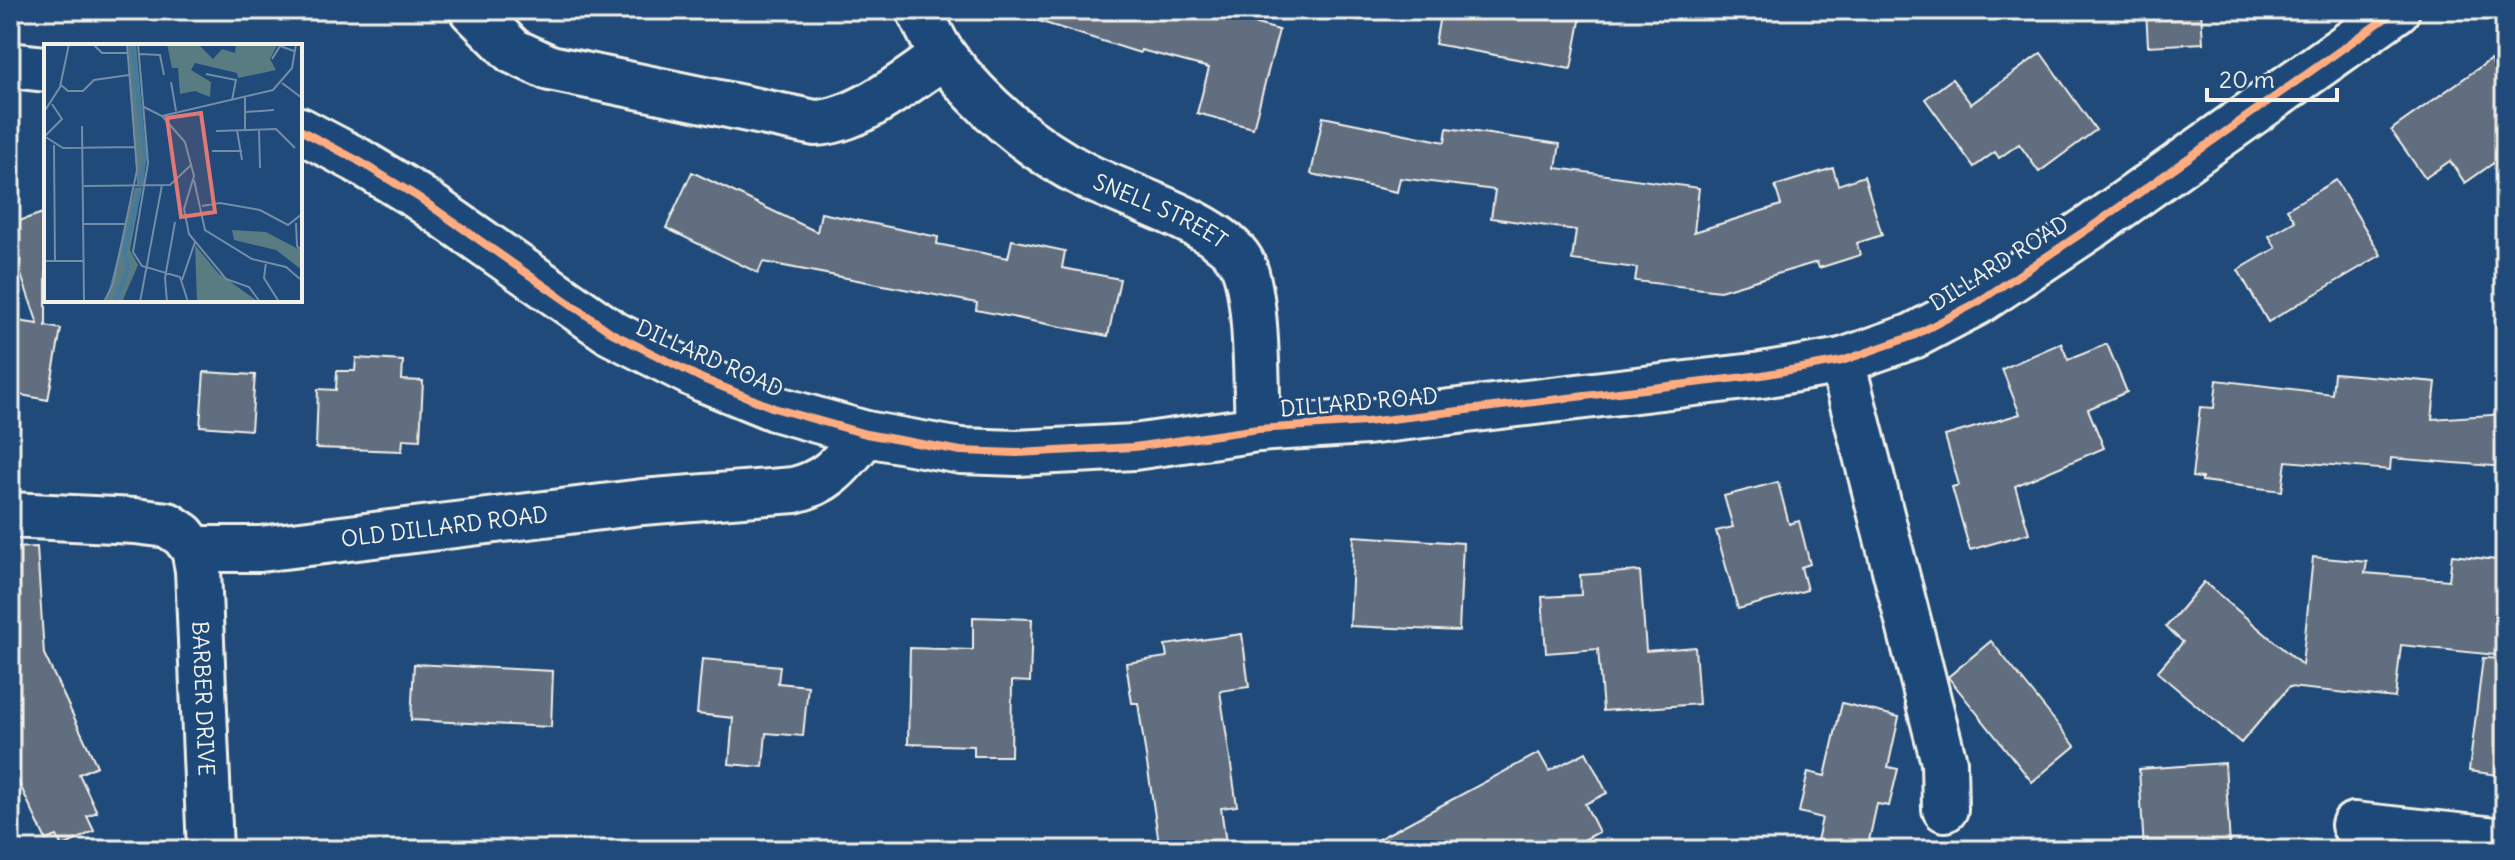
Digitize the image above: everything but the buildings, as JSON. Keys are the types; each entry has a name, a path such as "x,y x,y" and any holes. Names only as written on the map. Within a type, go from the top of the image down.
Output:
{"street":[{"path":"472,10 513,51 550,68 815,123 852,116 944,56"},
{"name":"SNELL STREET","path":"919,10 944,56 1010,127 1081,174 1206,228 1230,245 1243,263 1251,286 1258,429"},
{"name":"DILLARD ROAD","path":"302,131 418,197 612,333 703,379 774,408 866,434 961,451 1017,453 1134,447 1258,429 1366,422 1762,375 1842,361 1913,336 1978,302 2094,225 2397,10"},
{"path":"10,65 44,69"},
{"path":"1842,361 1944,762 1945,809"},
{"name":"OLD DILLARD ROAD","path":"194,549 260,549 642,502 794,490 833,474 866,434"},
{"path":"10,515 168,525 183,535 194,549"},
{"name":"BARBER DRIVE","path":"194,549 198,570 210,850"},
{"path":"2354,825 2505,841"}],"cycle path":[{"path":"302,131 418,197 612,333 703,379 774,408 866,434 961,451 1017,453 1134,447 1258,429 1366,422 1762,375 1842,361 1913,336 1978,302 2094,225 2397,10"}]}
